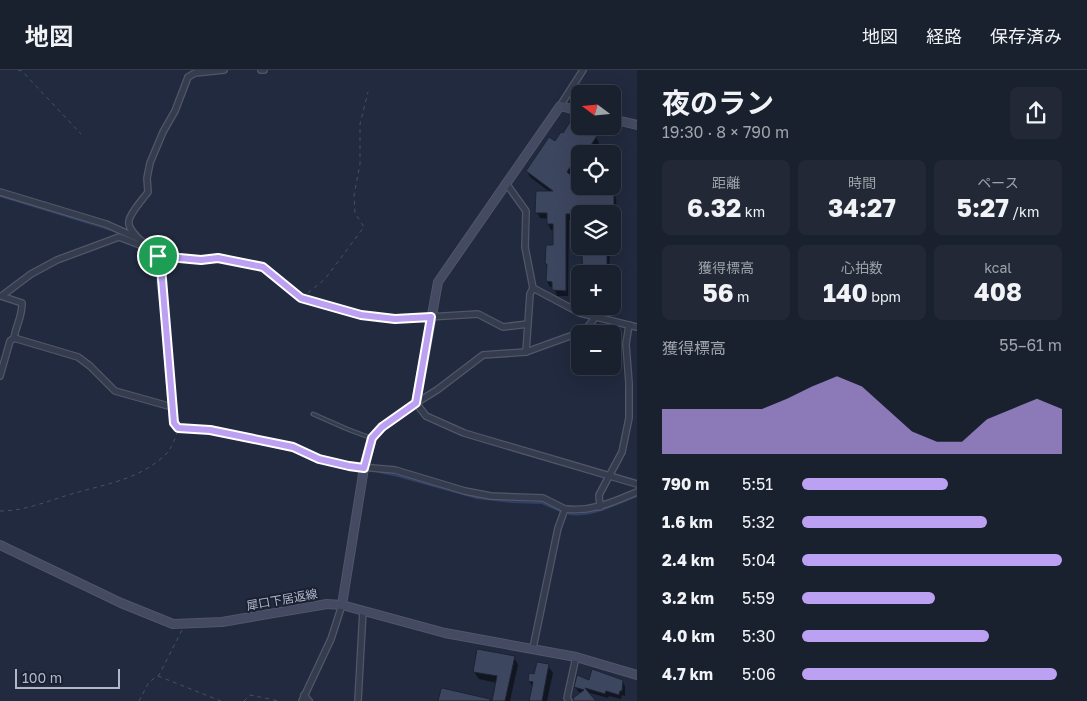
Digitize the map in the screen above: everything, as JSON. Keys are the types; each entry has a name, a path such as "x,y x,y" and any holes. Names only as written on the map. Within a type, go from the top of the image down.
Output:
{"main road":[{"path":"342,605 364,468 372,438 382,427 416,403 438,282 560,106 571,109"},
{"path":"621,121 637,125"},
{"name":"犀口下居返線","path":"0,545 121,604 173,624 222,622 327,604 342,605 445,633 576,657 637,675"}],"street":[{"path":"224,70 191,74 186,80 175,111 163,132 150,163 147,178 148,192 129,220 129,226 133,233 158,256 161,267 169,406 174,423 178,428 210,430 293,447 319,459 349,466 395,470 465,491 491,496 543,498 565,509 575,510 600,507 637,492"},
{"path":"560,106 583,70"},
{"path":"506,182 526,211 525,247 534,288 530,294 526,352"},
{"path":"0,192 106,224 142,241"},
{"path":"2,296 31,274 74,253 119,237 140,245 142,241"},
{"path":"534,288 580,313 637,327"},
{"path":"0,376 10,341 14,338 22,315 22,303 2,296"},
{"path":"301,298 361,315 395,319 478,314 503,326 528,324"},
{"path":"595,318 584,331 526,352 483,356 416,403 426,416 464,433 637,484"},
{"path":"600,507 599,495 622,452 629,418 626,344 628,326"},
{"path":"14,338 78,357 115,391 169,406"},
{"path":"533,648 558,528 565,509"},
{"path":"309,701 303,698 331,639 342,605"},
{"path":"358,701 363,610"},
{"path":"569,701 567,698 576,657"}],"lane":[{"path":"312,414 347,430 372,438"}],"path":[{"path":"18,70 22,71 81,134"},
{"path":"158,256 201,260 218,258 263,267 301,298 325,279 364,227 355,213 354,195 360,164 360,124 368,92"},
{"path":"0,511 16,511 91,488 118,482 157,462 172,448 178,428"},
{"path":"139,701 149,682 157,676 186,623"},
{"path":"157,676 221,701"},
{"path":"244,701 250,695 279,701"}],"building":[{"path":"571,121 571,135 597,136 591,145 571,145 571,166 567,172 571,175 571,195 614,195 614,205 571,205 571,214 566,214 566,291 552,290 552,282 546,281 546,245 553,245 553,224 547,224 547,213 535,213 536,191 553,191 526,171 549,137 555,141 561,132 563,133"},
{"path":"582,255 607,255 607,265 583,265"},
{"path":"477,649 515,656 505,701 492,701 497,676 473,672"},
{"path":"537,662 549,664 542,701 529,701 533,682 528,681 529,673 534,674"},
{"path":"592,669 623,680 622,691 620,691 619,695 606,691 605,694 585,688 596,701 574,701 573,698 584,690 574,687 577,675 589,680"},
{"path":"442,688 490,699 490,701 438,701"}],"waterway":[{"path":"0,196 118,232 133,239"},
{"path":"154,256 163,328"},
{"path":"164,343 170,415"},
{"path":"177,430 210,433 297,452"},
{"path":"301,454 318,462 360,472"},
{"path":"379,472 477,498 542,503 560,511"},
{"path":"569,514 595,512 637,496"}],"route":[{"path":"158,256 201,260 218,258 263,267 301,298 361,315 395,319 431,317 416,403 382,427 372,438 364,468 319,459 293,447 210,430 178,428 174,423 161,267 158,256"}]}
